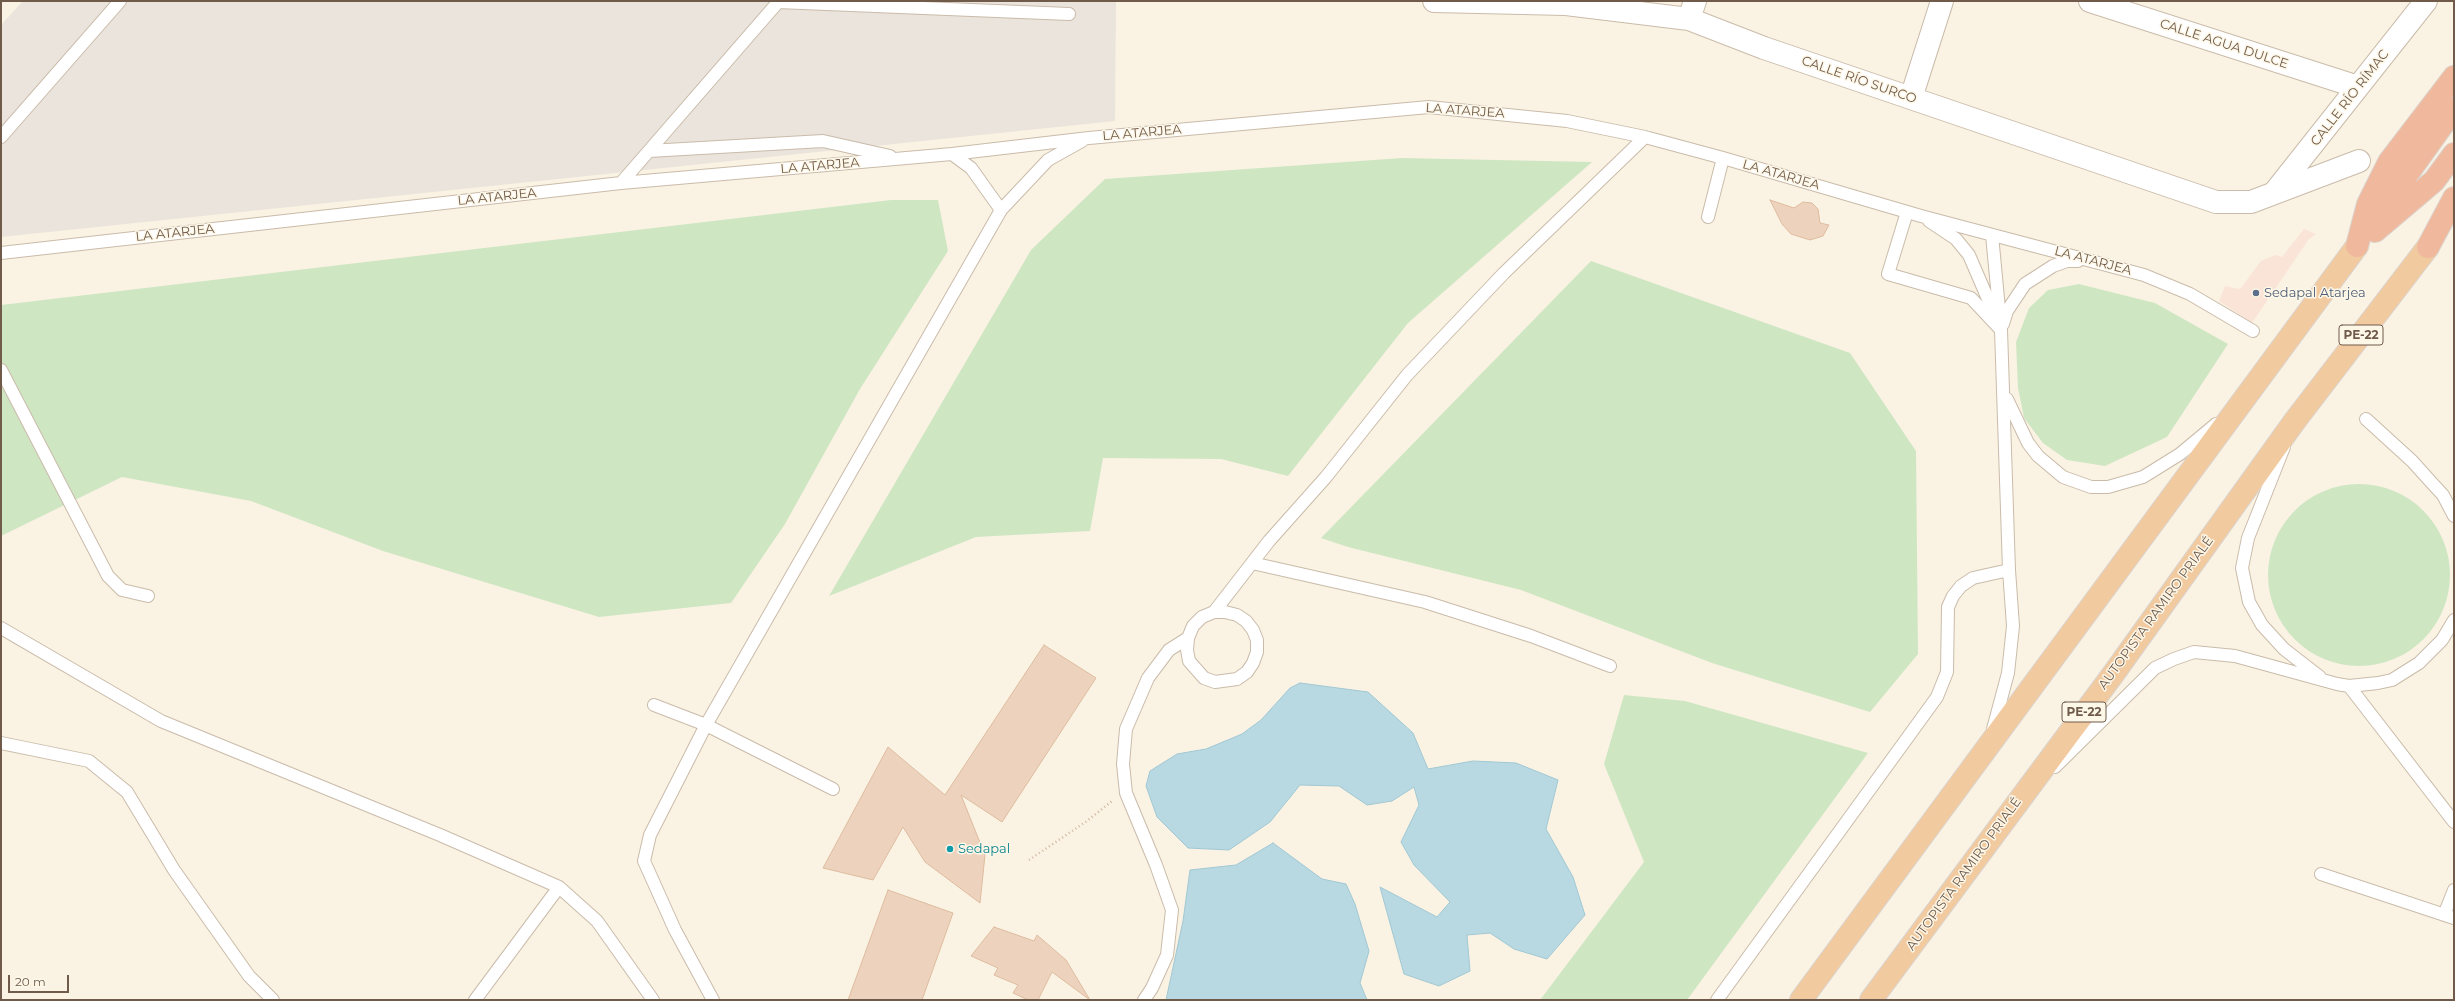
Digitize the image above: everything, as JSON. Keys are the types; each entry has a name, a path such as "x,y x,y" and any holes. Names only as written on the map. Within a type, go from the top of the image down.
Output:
{"highway":[{"path":"2357,246 2368,204 2389,162 2454,77"},
{"path":"1801,1000 2357,246 2381,208 2454,110"},
{"path":"2357,246 2434,181 2454,154"},
{"name":"AUTOPISTA RAMIRO PRIALÉ","path":"1871,1000 2114,673 2294,422 2428,247 2452,212"}],"street":[{"name":"CALLE RÍO SURCO","path":"1434,1 1566,4 1692,10 1911,98 2216,202 2251,202 2359,161"},
{"path":"1911,98 1942,1"},
{"name":"CALLE AGUA DULCE","path":"2090,1 2358,86"},
{"name":"CALLE RÍO RÍMAC","path":"2274,194 2426,1"}],"lane":[{"path":"1,137 120,1"},
{"path":"621,183 778,2 1069,14"},
{"name":"LA ATARJEA","path":"1,253 621,183 952,154 1089,138 1429,107 1567,121 1645,137 1723,158 1921,216 2144,275 2190,294 2253,331"},
{"path":"1214,612 1252,563 1326,476 1407,375 1504,273 1645,137"},
{"path":"713,1000 674,930 644,861 650,835 706,725 1001,210 1048,160 1089,138"},
{"path":"649,151 823,141 902,158"},
{"path":"952,154 971,168 1001,210"},
{"path":"1708,217 1723,158"},
{"path":"1907,212 1888,274 1971,298 2001,330"},
{"path":"1921,216 1956,239 1969,255 2001,330"},
{"path":"1984,753 1999,710 2008,673 2013,626 2009,570 2001,330 1992,234"},
{"path":"2001,330 2006,311 2025,284 2053,266 2067,261 2088,260"},
{"path":"1,370 108,576 122,590 148,596"},
{"path":"2004,394 2028,443 2049,467 2063,477 2077,482 2091,486 2108,487 2126,484 2161,468 2200,438 2251,390"},
{"path":"2366,420 2432,482 2454,516"},
{"path":"2294,422 2248,538 2242,568 2249,602 2262,625 2284,649 2324,681"},
{"path":"1252,563 1425,602 1531,636 1610,666"},
{"path":"1717,1000 1937,697 1947,672 1948,607 1953,596 1961,586 1973,578 2009,570"},
{"path":"1214,612 1237,614 1246,621 1253,630 1257,640 1257,652 1247,672 1226,682 1215,682 1204,678 1189,661 1187,650 1188,638 1193,626 1202,617 1214,612"},
{"path":"2010,811 2155,668 2174,659 2194,652 2235,656 2324,681 2348,686 2392,680 2406,672 2433,651 2454,620"},
{"path":"1,628 161,721 440,835 559,887 598,921 653,1000"},
{"path":"1144,1000 1152,988 1167,955 1172,910 1126,793 1123,764 1126,729 1134,707 1148,678 1169,650 1188,638"},
{"path":"2348,686 2454,822"},
{"path":"654,705 706,725 833,789"},
{"path":"1,743 89,761 127,792 178,876 249,976 273,1000"},
{"path":"2322,874 2449,917 2454,890"},
{"path":"475,1000 559,887"}],"path":[{"path":"1029,860 1087,821 1112,800 1126,793"}],"shaded area":[{"path":"23,1 1116,1 1115,121 1,237 1,25"},
{"path":"2304,229 2316,234 2309,239 2252,323 2219,301 2225,286 2240,289 2261,261 2276,255 2282,257"}],"green space":[{"path":"1402,158 1592,162 1408,323 1288,476 1221,459 1103,458 1090,531 976,537 829,596 1031,250 1105,179"},
{"path":"891,200 938,200 948,251 860,389 785,524 731,603 599,617 383,551 251,501 122,477 1,536 1,305"},
{"path":"1591,261 1850,353 1916,451 1918,654 1870,712 1712,663 1521,590 1348,547 1321,538"},
{"path":"2079,284 2155,303 2228,344 2167,437 2105,466 2067,460 2043,443 2024,418 2018,388 2016,342 2029,308 2048,290"},
{"path":"2359,484 2377,486 2394,491 2417,505 2429,517 2443,540 2448,557 2450,575 2448,593 2443,610 2429,633 2417,645 2394,659 2377,664 2359,666 2341,664 2324,659 2301,645 2289,633 2275,610 2270,593 2268,575 2270,557 2275,540 2289,517 2301,505 2324,491 2341,486"},
{"path":"1624,695 1685,701 1868,753 1687,1000 1540,1000 1644,862 1604,764"}],"water":[{"path":"1300,683 1368,692 1413,733 1428,769 1473,761 1516,763 1558,780 1546,829 1573,877 1585,915 1547,959 1514,949 1490,933 1467,935 1470,971 1439,986 1404,974 1380,887 1437,917 1450,902 1414,865 1401,842 1419,805 1414,787 1392,801 1367,805 1339,786 1300,785 1270,822 1229,850 1188,848 1157,817 1146,786 1150,771 1177,754 1206,749 1242,734 1261,720 1290,688"},
{"path":"1273,843 1322,879 1346,884 1355,904 1369,951 1360,983 1367,1000 1166,1000 1183,921 1190,870 1236,865"}],"building":[{"path":"1770,200 1794,208 1803,202 1812,203 1818,209 1820,223 1829,225 1823,236 1810,240 1791,234 1782,224"},
{"path":"1044,645 1096,678 1002,822 961,795 985,855 980,903 925,862 903,827 873,880 823,868 888,747 945,795"},
{"path":"888,890 953,913 922,1000 848,1000"},
{"path":"994,927 1034,941 1037,935 1066,960 1090,1000 1052,972 1038,1000 1028,1000 1013,993 1018,985 994,975 998,968 971,956"}],"place":[{"name":"Sedapal Atarjea","path":"2256,293"},
{"name":"Sedapal","path":"950,849"}]}
